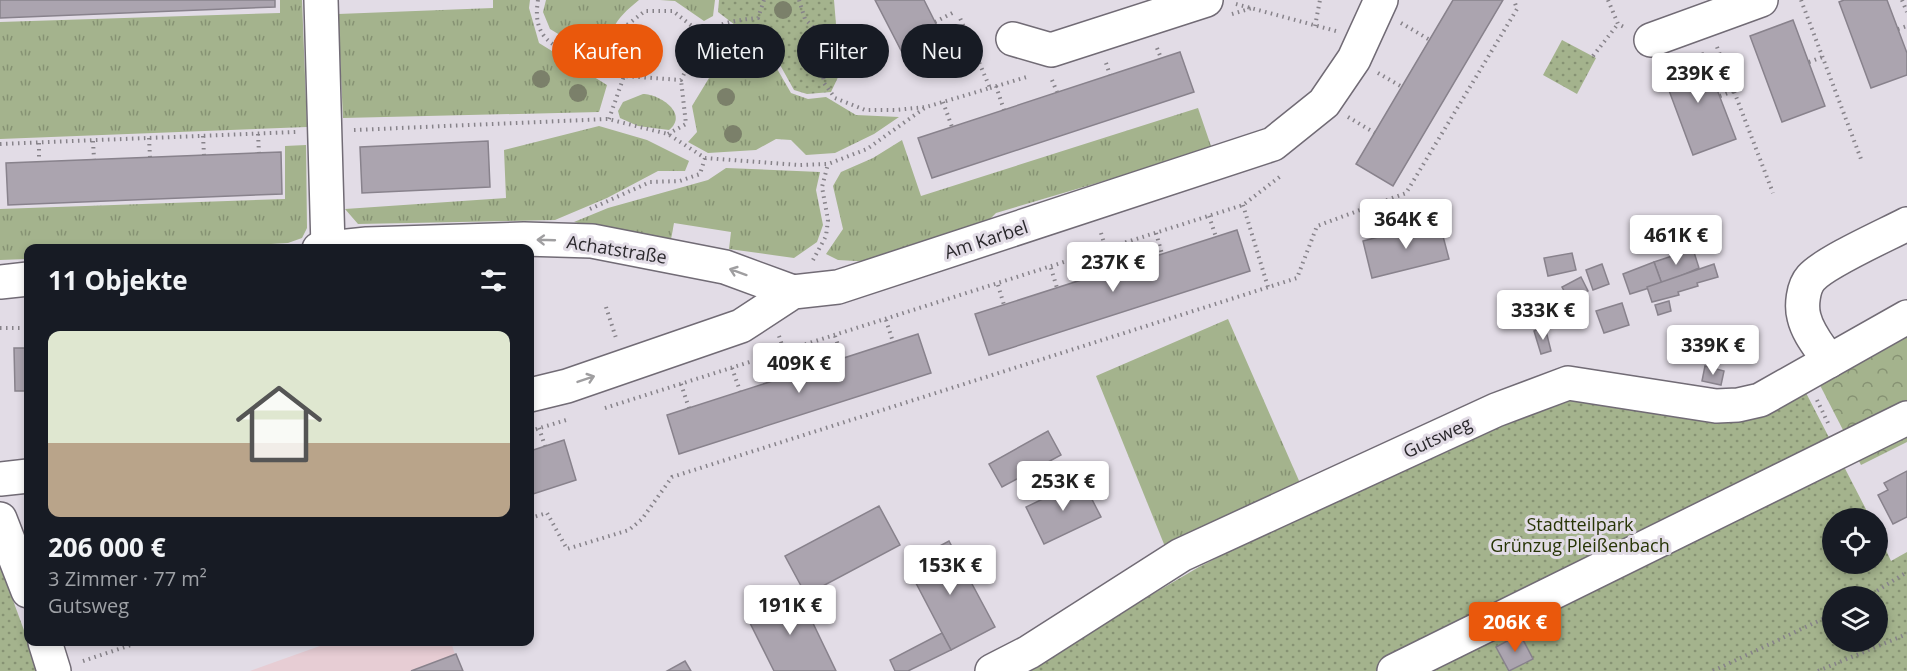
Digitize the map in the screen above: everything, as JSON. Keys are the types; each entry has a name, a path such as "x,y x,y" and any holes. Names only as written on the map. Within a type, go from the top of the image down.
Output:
{"street":[{"name":"Achatstraße","path":"321,0 325,131 323,244"},
{"name":"Am Karbel","path":"534,394 567,386 741,326 781,299 838,287 1273,144 1324,103 1364,40 1382,0"},
{"path":"1651,40 1761,0"},
{"path":"1013,39 1051,50 1220,1"},
{"path":"1817,368 1803,315 1803,296 1810,278 1826,267 1907,224"},
{"name":"Achatstraße","path":"412,244 524,239 592,242 725,267 781,299"},
{"path":"0,282 24,279"},
{"name":"Gutsweg","path":"992,671 1029,652 1181,555 1496,410 1568,383 1716,406 1738,405 1760,400 1907,317"},
{"path":"1394,671 1907,418"},
{"path":"0,479 24,476"},
{"path":"0,519 24,581"},
{"path":"48,646 66,667"}],"path":[{"path":"538,0 536,15 545,37 552,41"},
{"path":"721,24 726,21 758,18 764,0"},
{"path":"799,0 805,19 817,31 824,83 836,98 865,110 926,106 990,88 960,18"},
{"path":"1315,26 1320,0"},
{"path":"534,517 547,513 567,549 629,530 642,519 672,477 1297,278 1317,226 1406,193 1517,9 1514,0"},
{"path":"1801,0 1861,159"},
{"path":"1902,0 1907,12"},
{"path":"1220,1 1364,40"},
{"path":"628,24 645,11 673,11 689,24"},
{"path":"934,22 956,11"},
{"path":"1707,21 1773,193"},
{"path":"1593,56 1618,24"},
{"path":"1898,29 1907,26"},
{"path":"1809,63 1823,57"},
{"path":"609,119 623,78"},
{"path":"652,78 681,80 686,124 668,134"},
{"path":"996,86 1004,110"},
{"path":"1720,96 1734,91"},
{"path":"943,102 952,127"},
{"path":"0,144 609,119 668,134 705,158 799,165 828,164 867,149 926,106"},
{"path":"258,134 259,153"},
{"path":"203,136 204,155"},
{"path":"149,138 150,157"},
{"path":"93,141 94,159"},
{"path":"39,143 39,162"},
{"path":"588,210 650,182 680,181 700,174 705,158"},
{"path":"792,375 784,352 781,299 826,236 828,220 822,187 828,164"},
{"path":"594,411 998,285 1243,205 1285,172"},
{"path":"1243,205 1269,287"},
{"path":"1209,216 1216,237"},
{"path":"1156,233 1162,254"},
{"path":"1103,250 1110,271"},
{"path":"1051,268 1057,288"},
{"path":"998,285 1004,305"},
{"path":"886,320 893,342"},
{"path":"0,328 24,328"},
{"path":"835,336 842,358"},
{"path":"732,368 740,391"},
{"path":"1817,368 1842,450"},
{"path":"681,384 689,408"},
{"path":"534,430 572,418"},
{"path":"539,428 545,446"},
{"path":"1885,586 1907,572"},
{"path":"1713,671 1822,619"},
{"path":"1818,671 1907,634"},
{"path":"66,667 119,646"}],"shaded area":[{"path":"320,646 452,646 460,671 250,671"}],"green space":[{"path":"280,0 302,0 307,127 0,139 0,22 280,13"},
{"path":"493,0 530,0 529,8 539,43 552,51 552,78 596,78 607,85 599,112 343,118 338,14 493,8"},
{"path":"546,0 639,0 623,14 616,24 552,24 552,30 543,12"},
{"path":"660,0 715,0 713,16 704,21 675,1"},
{"path":"719,0 834,0 836,24 797,24 797,78 838,78 831,92 807,94 794,90 785,74 785,24 734,24 718,12"},
{"path":"1562,40 1596,58 1577,94 1543,75"},
{"path":"709,78 782,78 791,93 808,99 826,97 856,115 899,117 874,134 835,153 806,155 791,140 776,139 756,150 708,153 688,142 697,132 692,106"},
{"path":"643,94 657,97 670,106 676,118 669,130 638,126 620,118 618,111 623,102"},
{"path":"1198,108 1212,149 996,213 984,225 873,262 838,260 826,254 843,229 833,186 841,172 873,158 902,140 921,196"},
{"path":"599,126 647,140 689,161 685,171 658,171 607,198 555,220 358,224 345,209 506,198 504,150"},
{"path":"306,145 307,228 302,238 288,243 271,244 24,244 24,259 0,260 0,209 285,199 285,146"},
{"path":"726,168 820,172 816,190 823,225 817,242 794,258 729,249 731,232 674,223 670,245 574,222 608,208 708,180"},
{"path":"1907,301 1907,442 1861,465 1806,358"},
{"path":"1228,319 1300,483 1168,554 1096,376"},
{"name":"Stadtteilpark Grünzug Pleißenbach","path":"1804,389 1865,508 1822,508 1822,574 1888,574 1888,555 1891,561 1907,552 1907,671 1013,671 1055,651 1199,567 1426,451 1565,392"},
{"path":"0,565 24,630 24,646 30,646 39,671 0,671"}],"building":[{"path":"0,0 275,0 275,7 0,18"},
{"path":"875,0 924,0 936,24 901,24 901,50"},
{"path":"1453,0 1503,0 1393,186 1356,164"},
{"path":"1887,0 1907,53 1907,75 1871,88 1839,2"},
{"path":"1793,20 1825,106 1782,122 1750,36"},
{"path":"1180,52 1194,92 932,178 918,138"},
{"path":"1703,53 1736,139 1693,155 1661,69"},
{"path":"488,141 490,187 362,193 360,147"},
{"path":"281,152 282,194 8,205 6,163"},
{"path":"1439,221 1449,259 1372,278 1363,241"},
{"path":"1237,230 1250,271 989,355 975,314"},
{"path":"1693,249 1699,268 1662,284 1654,262"},
{"path":"1572,253 1576,270 1548,276 1544,258"},
{"path":"1654,262 1662,284 1630,294 1623,274"},
{"path":"1602,264 1609,284 1593,290 1586,270"},
{"path":"1714,264 1718,277 1697,283 1698,286 1678,292 1679,295 1652,302 1647,287"},
{"path":"1581,277 1588,291 1569,300 1562,287"},
{"path":"1669,301 1671,311 1658,315 1655,305"},
{"path":"1622,303 1629,325 1604,333 1596,311"},
{"path":"1545,327 1551,351 1541,354 1534,331"},
{"path":"918,334 931,373 679,454 667,415"},
{"path":"14,348 24,348 24,391 15,391"},
{"path":"1705,366 1724,371 1721,385 1702,381"},
{"path":"1048,431 1061,455 1002,487 989,464"},
{"path":"564,440 576,480 534,494 534,450"},
{"path":"1907,471 1907,517 1893,524 1888,514 1888,508 1885,508 1878,495 1888,490 1884,483"},
{"path":"1082,480 1101,517 1044,544 1026,507"},
{"path":"879,506 900,545 806,595 785,556"},
{"path":"949,541 995,627 951,650 906,564"},
{"path":"797,590 836,671 774,671 746,615"},
{"path":"942,633 951,650 908,671 895,671 890,660"},
{"path":"1520,634 1533,659 1509,671 1496,647"},
{"path":"456,654 463,671 411,671"},
{"path":"685,661 691,671 667,671"}]}
